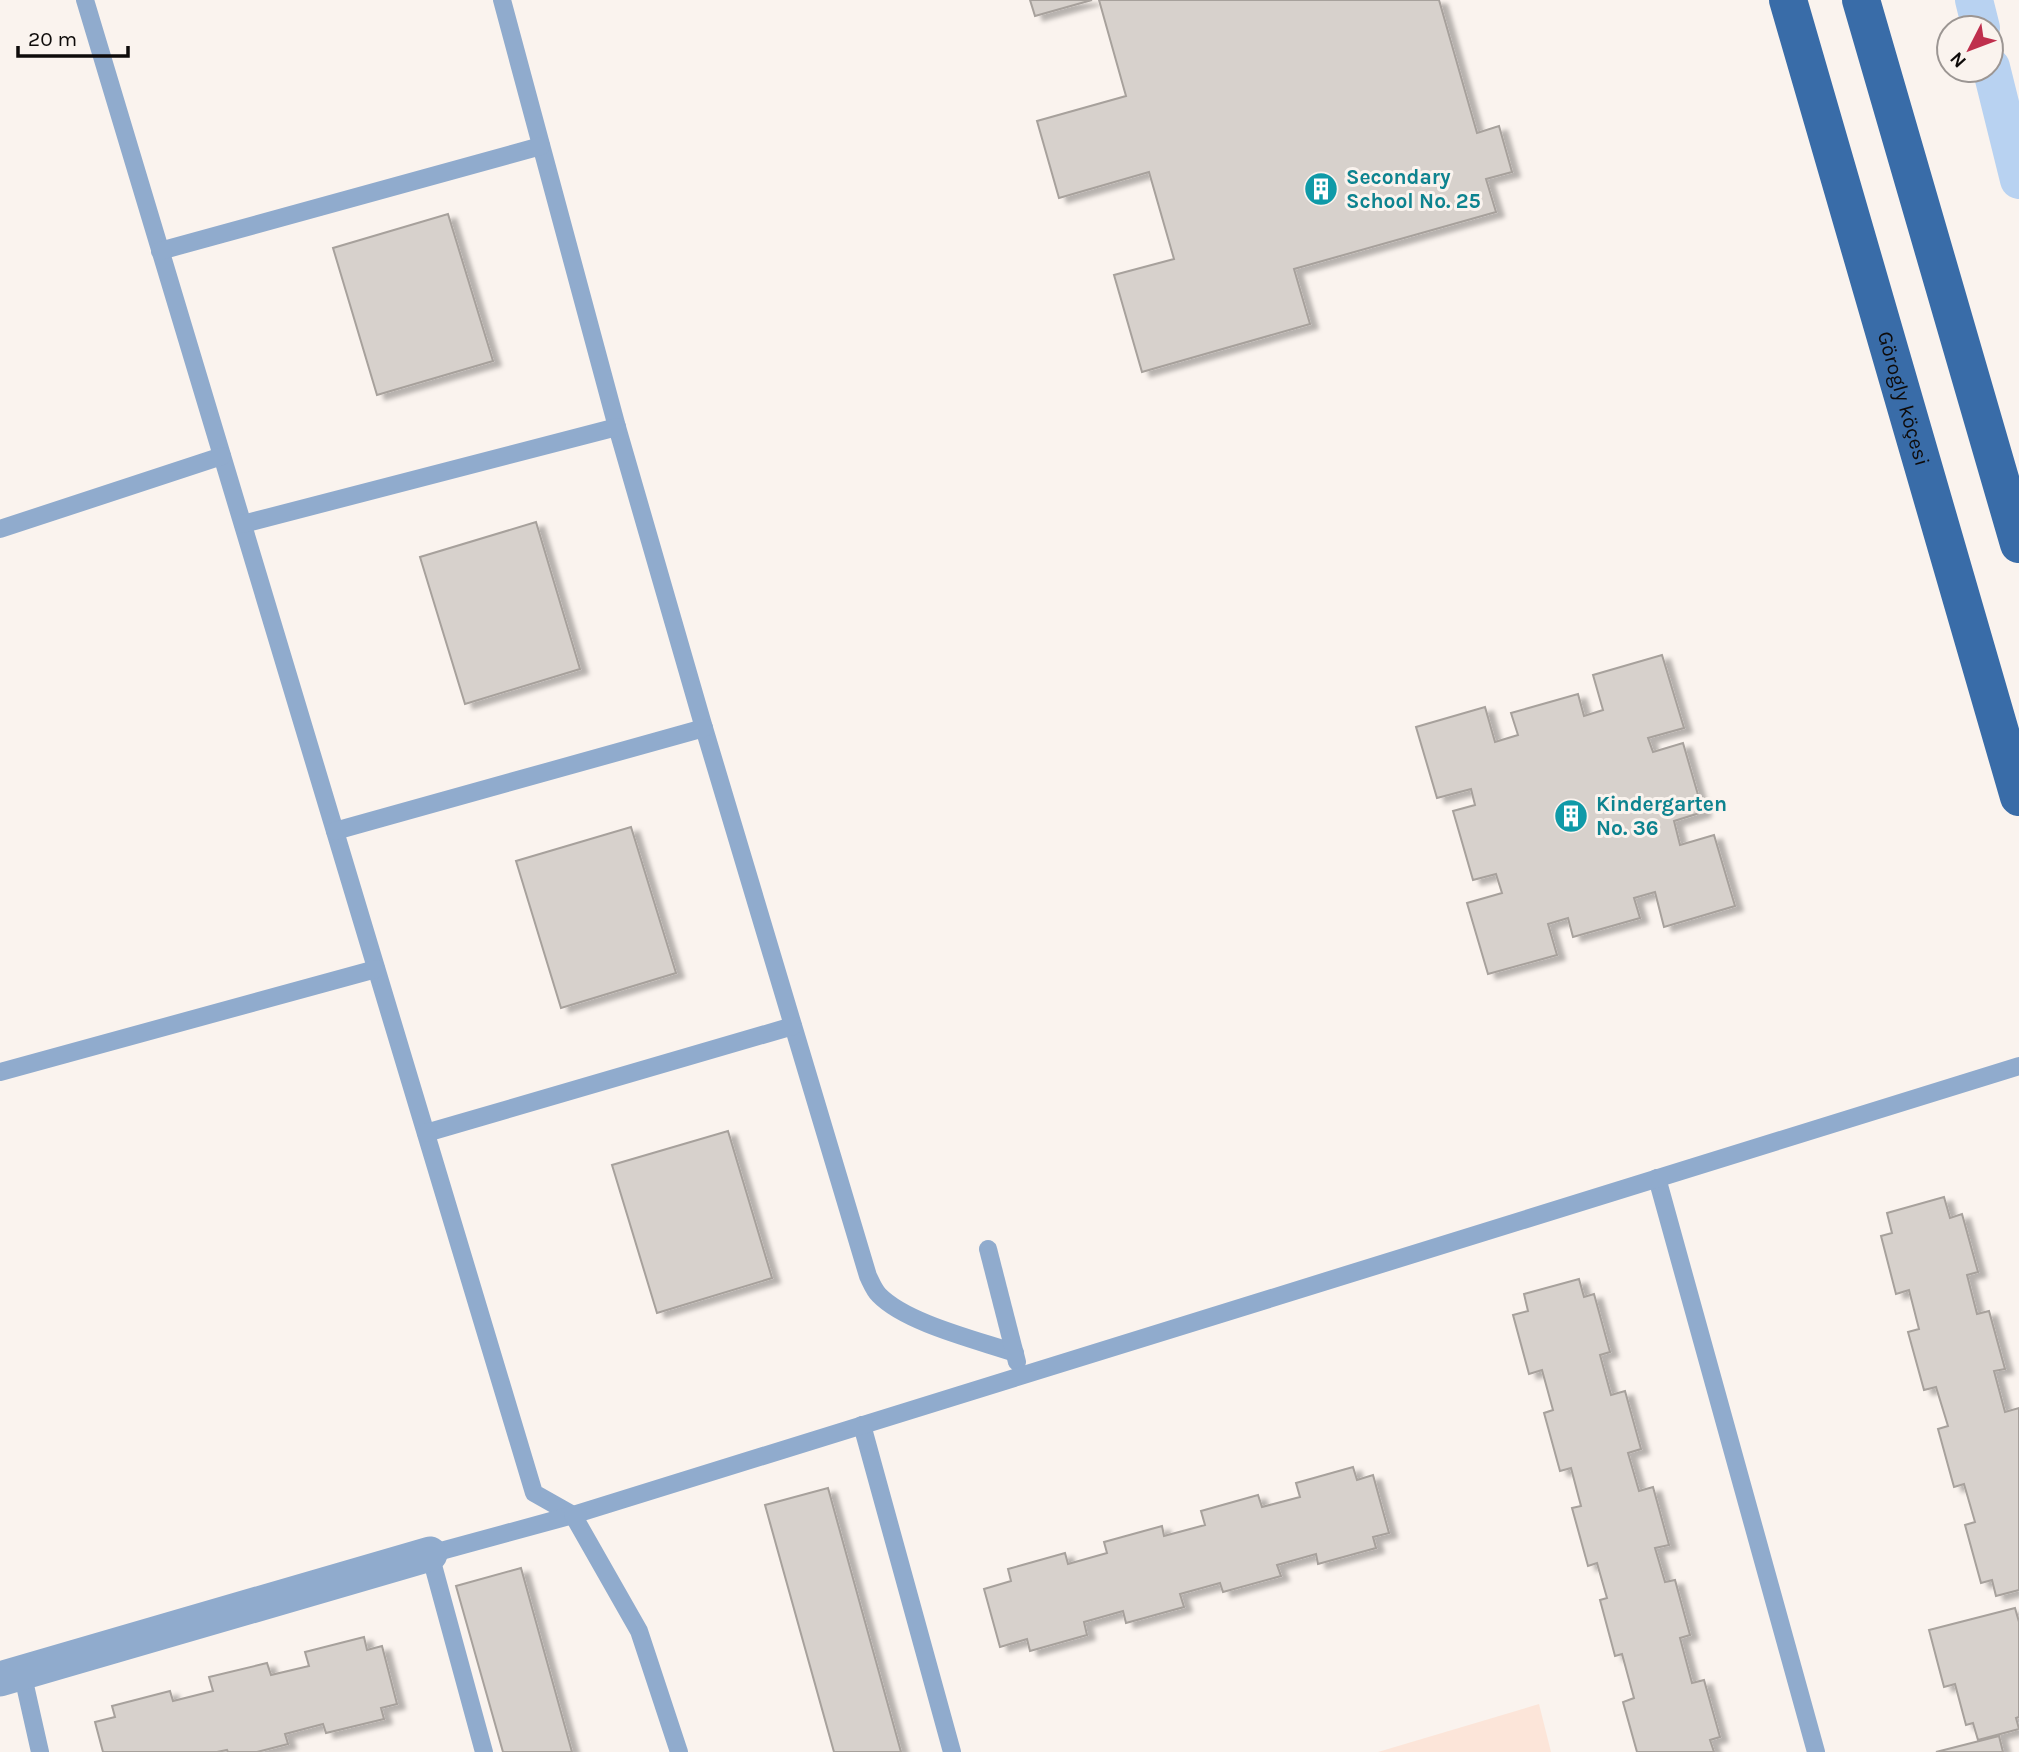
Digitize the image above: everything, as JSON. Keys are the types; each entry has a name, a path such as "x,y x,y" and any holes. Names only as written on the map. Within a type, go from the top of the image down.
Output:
{"main road":[{"name":"Görogly köçesi","path":"1788,0 2019,797"},
{"path":"1861,0 2019,544"}],"street":[{"path":"11,1676 430,1554"}],"lane":[{"path":"85,0 534,1493 573,1515 639,1631 679,1752"},
{"path":"502,0 617,427 868,1276 877,1293 891,1305 944,1329 1015,1353"},
{"path":"160,251 541,146"},
{"path":"243,524 617,427"},
{"path":"0,529 222,456"},
{"path":"335,831 704,728"},
{"path":"0,1072 376,970"},
{"path":"425,1133 793,1026"},
{"path":"484,1752 430,1554 573,1515 2019,1066"},
{"path":"1657,1178 1816,1752"},
{"path":"988,1249 1020,1376"},
{"path":"862,1425 952,1752"},
{"path":"11,1676 40,1752"}],"shaded area":[{"path":"1539,1704 1551,1752 1378,1752"}],"building":[{"path":"1030,0 1092,0 1035,16"},
{"name":"Secondary School No. 25","path":"1099,0 1439,0 1477,133 1499,126 1512,172 1486,179 1496,212 1294,269 1310,324 1142,372 1114,275 1174,259 1149,172 1059,198 1037,121 1126,96"},
{"path":"448,214 493,361 377,395 333,248"},
{"path":"536,522 580,669 465,704 420,557"},
{"name":"Kindergarten No. 36","path":"1662,655 1684,728 1648,738 1653,752 1683,743 1703,812 1674,821 1680,845 1714,835 1735,906 1664,927 1655,892 1634,898 1640,918 1573,937 1568,918 1548,924 1557,955 1488,974 1467,903 1502,893 1496,874 1473,880 1453,811 1475,805 1471,789 1437,798 1416,727 1485,707 1495,742 1518,735 1511,713 1578,694 1584,716 1603,710 1593,675"},
{"path":"631,827 676,973 561,1008 516,861"},
{"path":"728,1131 772,1278 657,1313 612,1165"},
{"path":"1944,1197 1950,1218 1962,1214 1978,1272 1967,1275 1977,1314 1989,1311 2005,1369 1994,1371 2005,1412 2019,1408 2019,1590 1996,1596 1992,1580 1981,1583 1965,1525 1975,1522 1964,1484 1954,1487 1938,1429 1948,1426 1936,1387 1924,1390 1908,1332 1919,1329 1909,1290 1896,1294 1881,1236 1892,1233 1887,1213"},
{"path":"1579,1279 1584,1297 1594,1294 1610,1352 1600,1355 1611,1395 1625,1391 1641,1449 1628,1453 1639,1491 1653,1487 1669,1545 1655,1548 1665,1582 1675,1580 1690,1635 1680,1638 1692,1683 1704,1680 1720,1737 1710,1740 1714,1752 1637,1752 1623,1702 1634,1698 1622,1654 1615,1656 1600,1600 1607,1598 1597,1563 1588,1566 1572,1508 1581,1506 1571,1468 1560,1471 1544,1413 1553,1410 1542,1370 1529,1374 1513,1315 1528,1311 1524,1294"},
{"path":"1353,1467 1357,1480 1373,1475 1389,1533 1373,1537 1376,1548 1318,1564 1316,1554 1277,1565 1281,1576 1223,1592 1220,1583 1180,1594 1184,1607 1126,1623 1123,1611 1084,1622 1087,1635 1030,1651 1027,1639 1000,1647 984,1589 1011,1581 1008,1569 1065,1553 1068,1564 1107,1553 1104,1542 1162,1526 1164,1536 1205,1525 1201,1511 1258,1495 1262,1507 1300,1497 1296,1483"},
{"path":"828,1488 901,1752 834,1752 765,1505"},
{"path":"521,1568 572,1752 503,1752 456,1586"},
{"path":"2015,1608 2019,1622 2019,1717 2016,1718 2019,1729 1978,1740 1973,1723 1966,1725 1955,1684 1944,1687 1929,1630"},
{"path":"364,1637 367,1650 382,1646 397,1704 381,1708 384,1719 326,1733 323,1724 285,1734 288,1744 257,1752 103,1752 95,1722 115,1717 112,1706 170,1691 173,1701 213,1691 209,1677 267,1663 271,1675 309,1666 305,1652"},
{"path":"1999,1736 2003,1752 1936,1752"}],"waterway":[{"path":"1974,0 1978,14"},
{"path":"1995,84 2019,180"}],"place":[{"name":"Secondary School No. 25","path":"1321,189"},
{"name":"Kindergarten No. 36","path":"1571,816"}]}
